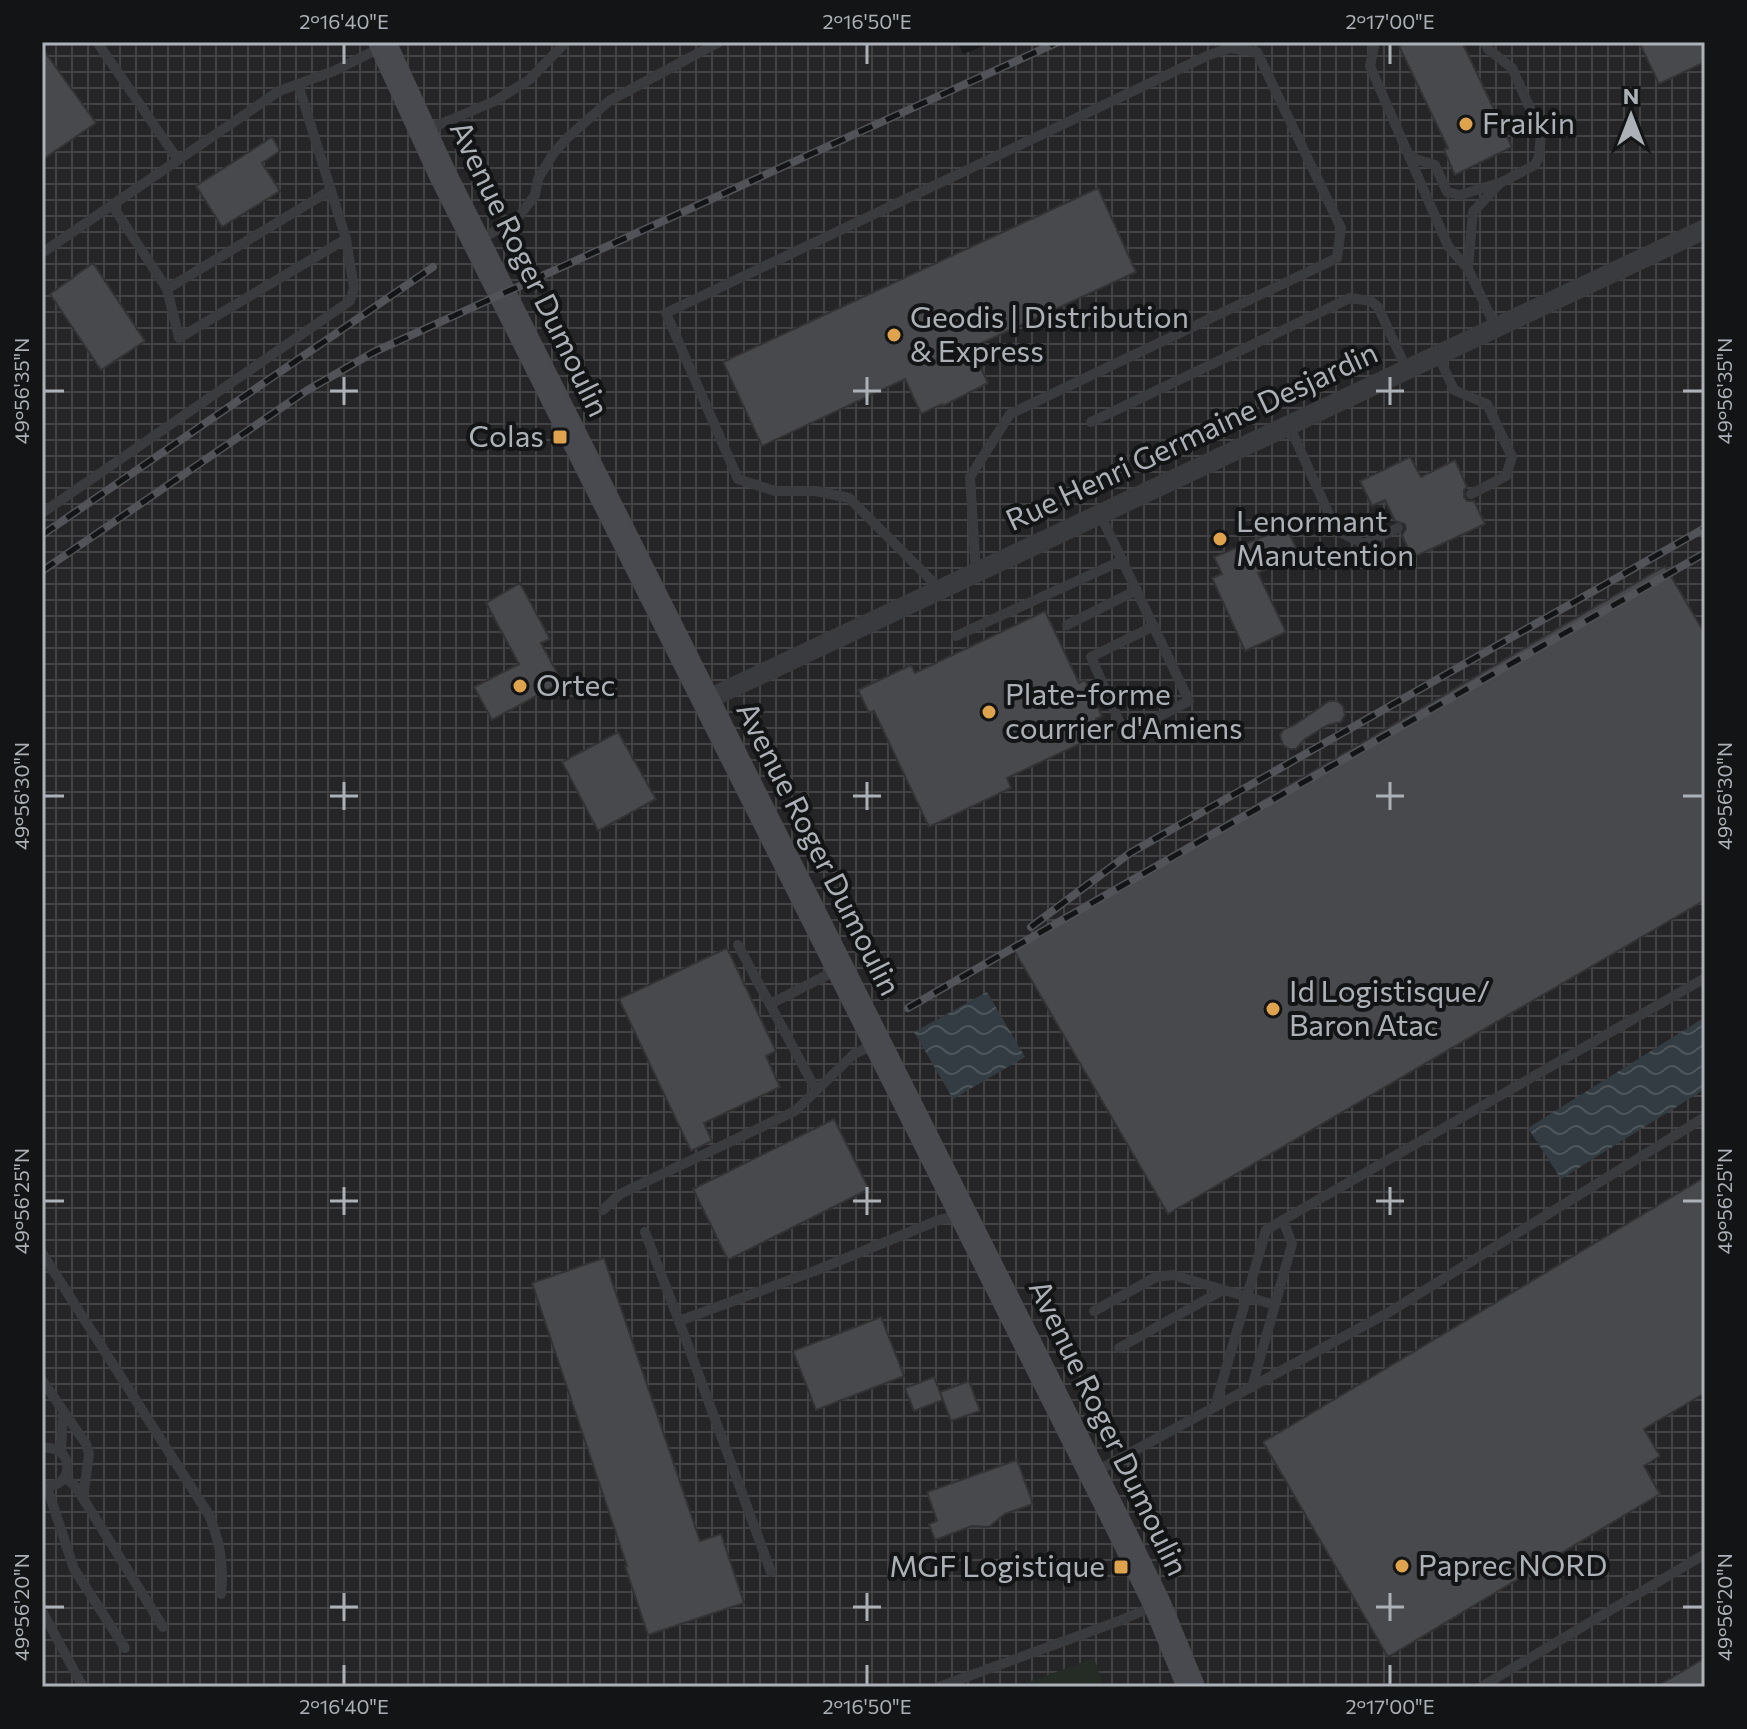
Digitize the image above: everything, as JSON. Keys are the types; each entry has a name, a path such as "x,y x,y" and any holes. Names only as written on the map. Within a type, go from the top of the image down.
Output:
{"main road":[{"name":"Avenue Roger Dumoulin","path":"382,44 423,132 1093,1473 1157,1604 1191,1687"}],"street":[{"name":"Rue Henri Germaine Desjardin","path":"706,700 1705,229"}],"lane":[{"path":"97,42 178,160"},
{"path":"423,132 495,101 529,80 566,42"},
{"path":"478,242 520,215 535,195 538,179 553,154 609,101 719,42"},
{"path":"1375,42 1370,66 1448,246 1468,269 1496,328"},
{"path":"1409,157 1435,165 1447,192 1460,195 1500,183 1535,165 1539,157 1541,133 1512,68 1488,49 1485,42"},
{"path":"42,253 279,91 334,71 382,44"},
{"path":"940,589 849,498 816,491 775,491 738,479 666,313 1209,55 1230,48 1257,52 1341,228 1337,258 1010,414 970,477 976,572"},
{"path":"42,513 350,301 354,288 346,239 298,84"},
{"path":"1468,269 1473,212 1500,183"},
{"path":"167,289 331,190"},
{"path":"112,205 167,289 179,338 346,239"},
{"path":"1091,422 1350,298 1371,301 1378,307 1407,370"},
{"path":"1438,355 1454,390 1487,404 1512,457 1506,476 1471,494"},
{"path":"1289,425 1336,530 1364,544 1398,528"},
{"path":"1100,514 1123,560 1154,626 1189,701 1133,730 1122,728 1091,657 1154,626"},
{"path":"956,636 1123,560"},
{"path":"1067,625 1137,590"},
{"path":"738,945 816,1090"},
{"path":"770,1004 840,968"},
{"path":"1215,1407 1266,1230 1705,978"},
{"path":"603,1210 620,1194 795,1111 854,1054 877,1043"},
{"path":"1093,1473 1391,1311 1705,1117"},
{"path":"679,1321 939,1220 965,1215"},
{"path":"1252,1387 1292,1244 1283,1220"},
{"path":"645,1232 771,1572"},
{"path":"42,1253 209,1515 220,1541 223,1572 221,1594"},
{"path":"1094,1311 1156,1277 1173,1275 1275,1305"},
{"path":"1119,1348 1223,1290"},
{"path":"42,1380 86,1444 89,1454 83,1499"},
{"path":"61,1452 63,1412"},
{"path":"42,1448 55,1448 68,1464 60,1483 44,1486 74,1569 125,1648"},
{"path":"65,1477 76,1487 163,1627"},
{"path":"1481,1687 1705,1554"},
{"path":"939,1687 1157,1604"},
{"path":"42,1611 83,1687"}],"shaded area":[{"path":"42,42 958,42 963,54 994,42 1705,42 1705,1687 42,1687"},
{"path":"1094,1658 1104,1687 1015,1687"}],"water":[{"path":"987,992 1025,1057 953,1099 914,1032"},
{"path":"1705,1017 1705,1089 1561,1179 1528,1128"}],"building":[{"path":"1407,42 1462,42 1512,147 1455,175 1444,150 1448,148 1399,46"},
{"path":"1639,42 1705,42 1705,62 1659,84"},
{"path":"42,48 96,123 42,160"},
{"path":"272,137 280,151 262,163 280,191 222,227 196,186"},
{"path":"1098,188 1136,272 971,348 988,383 943,406 921,414 905,379 762,446 723,362"},
{"path":"93,263 145,341 101,370 50,294"},
{"path":"1410,457 1421,477 1455,460 1467,487 1464,497 1467,501 1474,501 1485,524 1412,558 1402,535 1405,524 1395,521 1385,500 1372,506 1360,481"},
{"path":"1286,527 1299,554 1258,573 1286,632 1245,651 1212,578 1222,574 1214,557"},
{"path":"1665,566 1705,634 1705,900 1168,1214 1012,947"},
{"path":"520,583 550,639 541,643 562,682 492,720 474,687 519,664 486,603"},
{"name":"Plate-forme courrier d'Amiens","path":"1045,611 1079,683 1085,680 1102,716 1096,719 1103,733 1007,778 1011,788 929,827 874,711 869,713 858,690 911,665 915,673"},
{"path":"1329,701 1337,701 1343,706 1345,715 1341,722 1328,725 1305,739 1296,749 1283,745 1280,735 1284,729"},
{"path":"618,732 656,799 598,831 562,762"},
{"path":"727,948 776,1051 766,1056 780,1087 704,1123 712,1141 691,1151 619,999"},
{"path":"834,1119 869,1189 728,1260 693,1189"},
{"path":"1705,1177 1705,1393 1644,1429 1660,1456 1644,1466 1660,1494 1388,1657 1263,1442"},
{"path":"604,1258 700,1541 721,1534 744,1603 648,1635 532,1283"},
{"path":"881,1317 904,1376 816,1410 793,1351"},
{"path":"934,1377 943,1400 914,1411 905,1388"},
{"path":"969,1381 980,1411 951,1421 940,1392"},
{"path":"1017,1460 1033,1504 1005,1514 989,1527 972,1526 935,1540 929,1524 937,1521 927,1492"},
{"path":"1705,1658 1705,1687 1656,1687"}],"railway":[{"path":"42,571 306,391 374,352 1058,42"},
{"path":"42,535 433,267"},
{"path":"1031,927 1130,853 1705,528"},
{"path":"908,1008 1705,553"}],"place":[{"name":"Fraikin","path":"1466,124"},
{"name":"Geodis | Distribution & Express","path":"894,335"},
{"name":"Colas","path":"560,437"},
{"name":"Lenormant Manutention","path":"1220,539"},
{"name":"Ortec","path":"520,686"},
{"name":"Plate-forme courrier d'Amiens","path":"989,712"},
{"name":"Id Logistisque/ Baron Atac","path":"1273,1009"},
{"name":"Paprec NORD","path":"1402,1566"},
{"name":"MGF Logistique","path":"1121,1567"}]}
